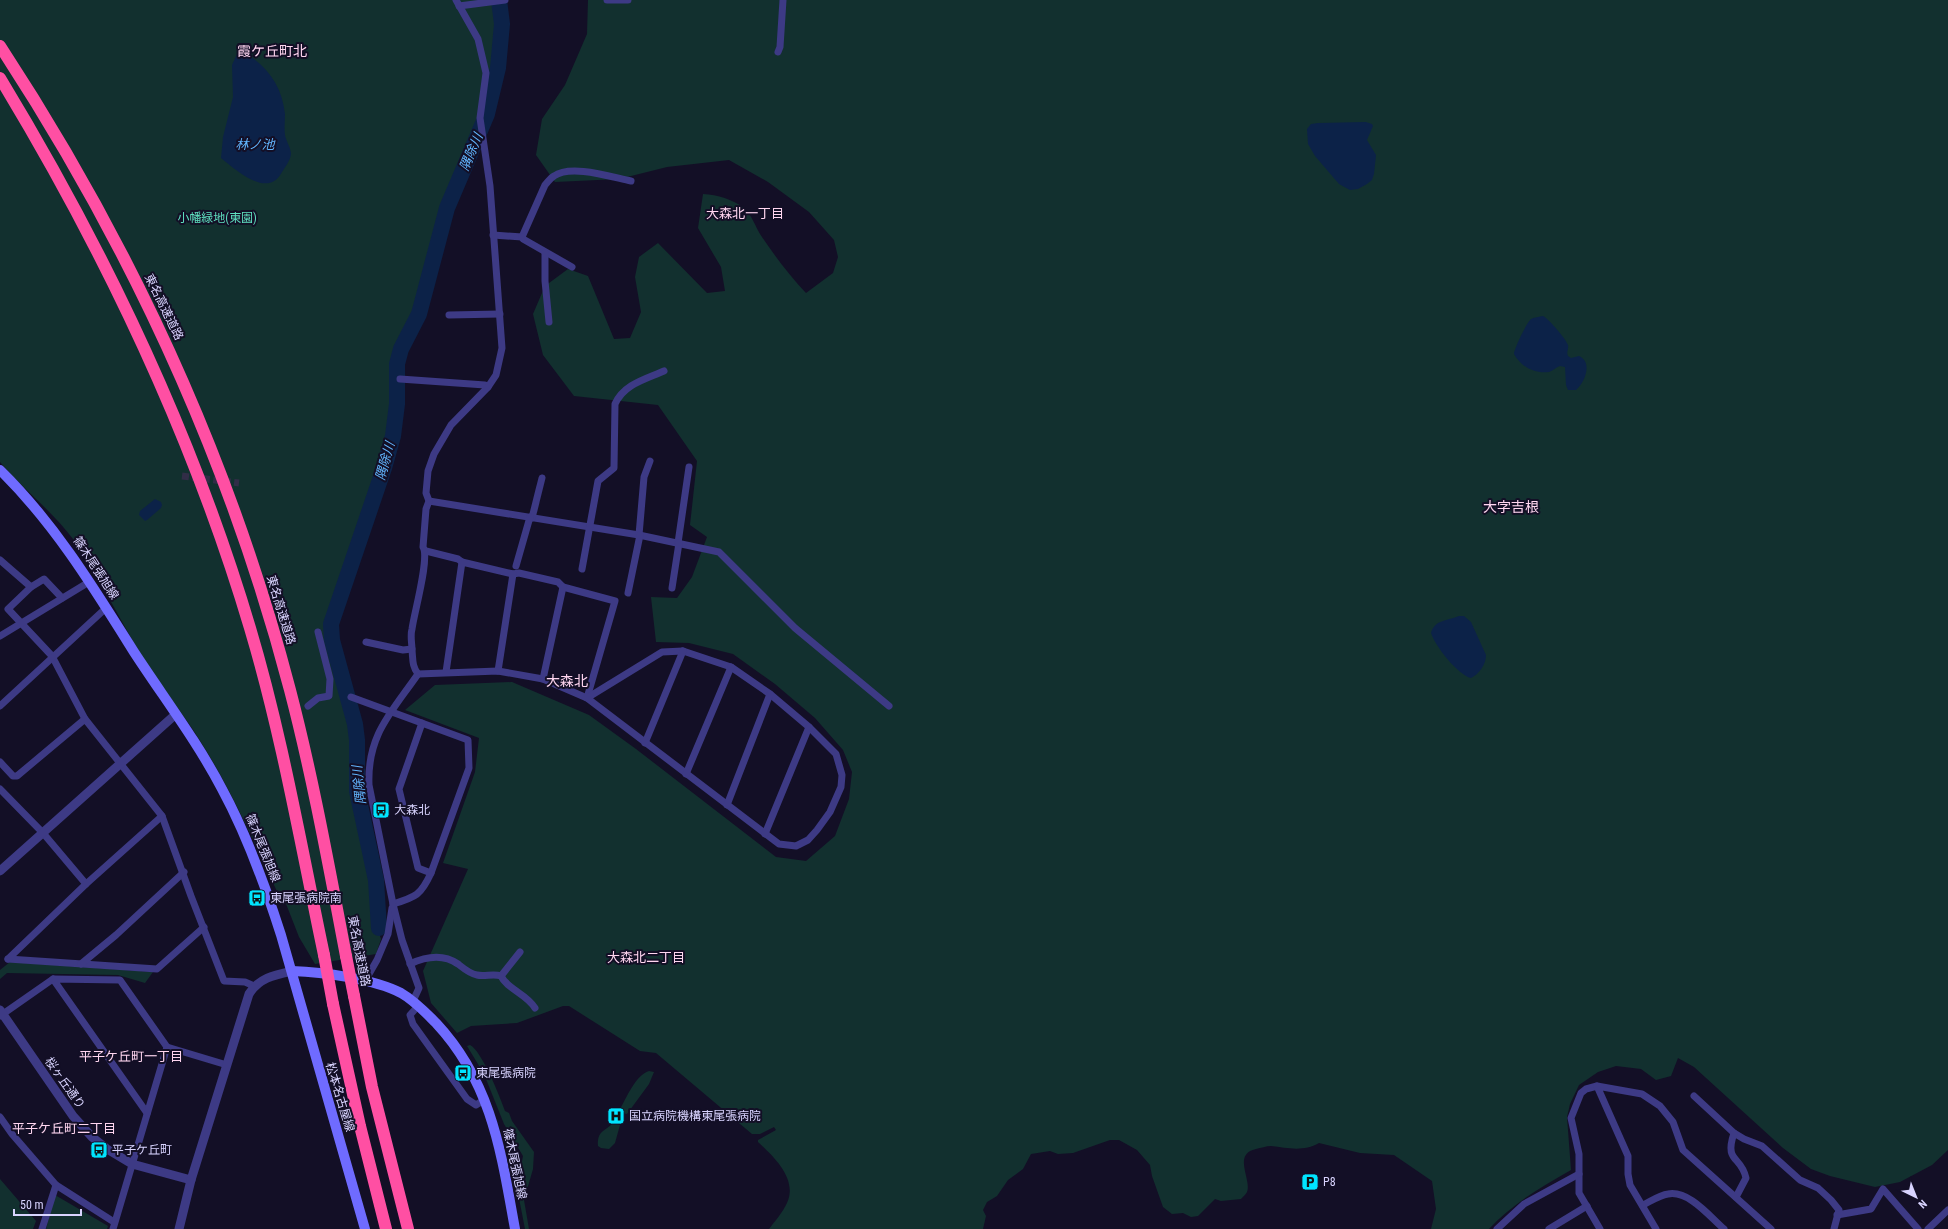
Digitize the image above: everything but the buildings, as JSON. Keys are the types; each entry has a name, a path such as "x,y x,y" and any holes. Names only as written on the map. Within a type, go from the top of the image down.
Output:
{"highway":[{"name":"東名高速道路","path":"0,46 67,153 156,322 203,427 246,544 290,690 308,764 372,1087 408,1229"},
{"path":"0,78 52,166 114,281 138,332 190,454 212,512 250,629 283,762 333,1004 360,1126 386,1229"}],"main road":[{"name":"篠木尾張旭線","path":"0,470 59,536 176,714 222,789 245,837 268,895 292,972 312,972 365,981 386,987 415,1003 450,1040 474,1077 484,1100 502,1152 514,1229"},
{"name":"松本名古屋線","path":"292,972 365,1229"}],"street":[{"path":"457,3 490,3 504,0"},
{"path":"607,0 628,0"},
{"path":"778,52 780,46 784,0"},
{"path":"418,674 413,668 411,631 426,564 426,551 423,547 426,509 429,501 426,492 428,471 434,454 451,425 488,387 496,375 502,348 490,186 480,118 486,73 483,55 478,39 457,3"},
{"path":"522,237 545,185 554,176 576,171 630,181"},
{"path":"493,235 522,237 546,253 572,267"},
{"path":"546,253 545,281 549,322"},
{"path":"449,315 500,314"},
{"path":"582,569 591,528 598,482 614,468 614,404 618,397 628,387 664,371"},
{"path":"400,380 485,385 488,387"},
{"path":"628,593 640,535 644,477 650,461"},
{"path":"672,588 688,467"},
{"path":"516,566 542,478"},
{"path":"429,501 640,535 719,552 795,628 889,706"},
{"path":"426,551 458,559 462,562 513,574 519,573 558,582 563,587 615,601 587,698"},
{"path":"1,562 30,587"},
{"path":"446,672 462,562"},
{"path":"498,671 513,574"},
{"path":"62,598 44,579 30,587 8,609 52,656 85,719 162,816 224,981 245,982 254,986"},
{"path":"0,636 20,622 89,582"},
{"path":"543,679 563,587"},
{"path":"0,706 52,656 106,608"},
{"path":"308,706 318,698 330,696 330,679 318,632"},
{"path":"366,642 403,650 412,649"},
{"path":"418,674 498,671 543,679 587,698 779,844 796,846 808,840 830,812 842,787 842,775 836,754 809,727 770,694 731,667 683,651 662,652 587,698"},
{"path":"645,743 683,651"},
{"path":"686,774 731,667"},
{"path":"418,674 378,732 369,766 370,786 393,904 410,964 419,988 410,1015 413,1024 467,1099 476,1105 484,1100"},
{"path":"727,804 770,694"},
{"path":"351,697 468,740 469,768 431,873 425,886 414,897 393,904"},
{"path":"0,870 122,764 176,714"},
{"path":"0,762 13,776 16,776 85,719"},
{"path":"422,723 399,789 418,868 431,873"},
{"path":"766,834 809,727"},
{"path":"0,789 43,833 86,884"},
{"path":"162,816 86,884 8,959 157,969 204,927"},
{"path":"81,964 116,935 184,872"},
{"path":"365,981 377,960 388,934 393,904"},
{"path":"501,976 520,952"},
{"path":"410,964 426,957 432,957 454,962 474,975 483,976 498,974 501,976 503,981 524,996 535,1008"},
{"path":"179,1229 192,1180 249,994 254,986 267,977 292,972"},
{"path":"1,1013 53,979 120,980 167,1047 227,1065"},
{"path":"53,979 147,1113"},
{"name":"桜ヶ丘通り","path":"1,1013 72,1116 92,1137 106,1149 132,1164 192,1180"},
{"path":"0,1117 12,1134 56,1185 114,1225 167,1047"},
{"path":"1597,1086 1628,1156 1628,1174 1630,1185 1656,1229"},
{"path":"1600,1229 1579,1193 1579,1154 1571,1118 1581,1093 1586,1089 1597,1086 1642,1094 1660,1106 1673,1122 1683,1150 1771,1229"},
{"path":"1694,1096 1734,1133 1766,1148 1800,1180 1818,1188 1839,1210 1837,1215 1837,1223 1834,1229"},
{"path":"1734,1133 1730,1150 1733,1158 1744,1170 1746,1178 1736,1197"},
{"path":"1497,1229 1524,1204 1579,1174"},
{"path":"42,1229 56,1185"},
{"path":"1837,1215 1871,1209 1883,1189 1918,1229"},
{"path":"1643,1205 1667,1194 1679,1194 1690,1200 1724,1229"},
{"path":"1549,1229 1587,1206"},
{"path":"1928,1229 1948,1210"}],"green space":[{"name":"小幡緑地(東園)","path":"0,0 497,0 500,13 496,69 479,141 448,203 415,318 390,368 398,382 402,400 396,436 382,483 328,637 354,741 356,800 374,881 377,927 381,939 376,954 315,964 299,937 283,896 280,898 222,777 193,730 150,669 84,555 56,519 0,462"},
{"path":"588,0 1948,0 1948,1150 1932,1165 1900,1182 1875,1187 1830,1176 1811,1169 1783,1148 1694,1067 1678,1058 1671,1076 1656,1080 1641,1069 1616,1066 1598,1072 1579,1085 1570,1104 1567,1117 1571,1170 1517,1204 1489,1229 1431,1229 1436,1209 1432,1181 1394,1155 1360,1153 1319,1143 1307,1148 1269,1146 1249,1152 1245,1156 1244,1162 1248,1187 1247,1192 1241,1199 1221,1201 1215,1199 1198,1216 1191,1217 1183,1213 1172,1214 1163,1207 1152,1176 1150,1165 1137,1150 1119,1140 1110,1140 1073,1153 1058,1154 1050,1151 1031,1154 1023,1169 1008,1180 997,1196 987,1202 983,1210 986,1216 983,1229 769,1229 783,1210 790,1194 787,1177 783,1169 771,1154 758,1142 758,1140 776,1130 774,1127 760,1134 752,1134 656,1053 640,1051 569,1006 563,1006 517,1023 471,1026 457,1033 431,1003 423,971 468,869 443,863 475,772 479,738 405,710 435,685 512,682 589,715 636,749 776,857 806,861 835,836 849,799 852,772 843,750 815,718 775,684 733,654 689,643 656,642 651,597 677,598 692,577 707,537 690,525 697,461 658,405 574,396 543,355 533,314 545,286 568,269 588,276 614,339 630,338 641,312 635,277 639,257 658,243 707,293 725,291 721,267 698,228 703,194 725,198 744,208 776,257 806,293 833,273 838,257 834,240 809,212 768,182 729,160 667,167 619,179 555,182 536,155 542,119 565,85 587,34"},
{"path":"10,962 153,972 145,983 118,975 7,973 0,979 0,970"},
{"path":"470,1045 475,1049 485,1065 505,1111 509,1113 512,1121 534,1152 533,1169 524,1200 529,1229 525,1229 517,1188 523,1156 504,1124 484,1074 467,1046"},
{"path":"649,1071 654,1072 649,1084 627,1114 622,1113 620,1109 632,1087 640,1077"},
{"path":"614,1122 620,1125 615,1143 609,1149 601,1148 598,1146 600,1134"},
{"path":"0,1179 36,1221 33,1229 0,1229"},
{"path":"55,1195 108,1226 107,1229 46,1229"}],"water":[{"name":"林ノ池","path":"244,52 260,64 272,78 281,95 285,114 285,135 291,155 287,165 276,180 269,183 261,183 252,180 221,158 223,137 233,97 232,65 237,54"},
{"path":"1366,122 1372,124 1373,126 1367,140 1376,155 1374,174 1372,180 1367,184 1358,189 1350,190 1339,184 1315,156 1308,144 1307,129 1311,124 1318,123"},
{"path":"1543,316 1553,325 1567,342 1568,356 1571,358 1579,356 1586,363 1587,367 1585,377 1576,390 1568,390 1566,385 1565,367 1560,366 1549,372 1534,371 1520,363 1514,354 1518,342 1529,321 1532,318"},
{"path":"155,499 161,502 161,508 145,521 139,515 140,511"},
{"path":"1464,616 1471,622 1486,655 1482,669 1471,678 1460,672 1454,666 1437,645 1431,633 1433,628 1442,621"}],"waterway":[{"name":"隅除川","path":"379,928 376,880 357,791 357,740 355,724 332,640 331,624 384,468 393,436 397,404 397,364 401,349 419,314 447,208 487,114 498,68 502,24 499,0"}],"tunnel":[{"path":"182,476 239,483"}],"place":[{"name":"大森北","path":"381,810"},
{"name":"東尾張病院南","path":"257,898"},
{"name":"東尾張病院","path":"463,1073"},
{"name":"国立病院機構東尾張病院","path":"616,1116"},
{"name":"平子ケ丘町","path":"99,1150"},
{"name":"P8","path":"1310,1182"}],"district":[{"name":"霞ケ丘町北","path":"272,51"},
{"name":"大森北一丁目","path":"745,213"},
{"name":"大字吉根","path":"1511,507"},
{"name":"大森北","path":"567,681"},
{"name":"大森北二丁目","path":"646,957"},
{"name":"平子ケ丘町一丁目","path":"131,1056"},
{"name":"平子ケ丘町二丁目","path":"64,1128"}]}
